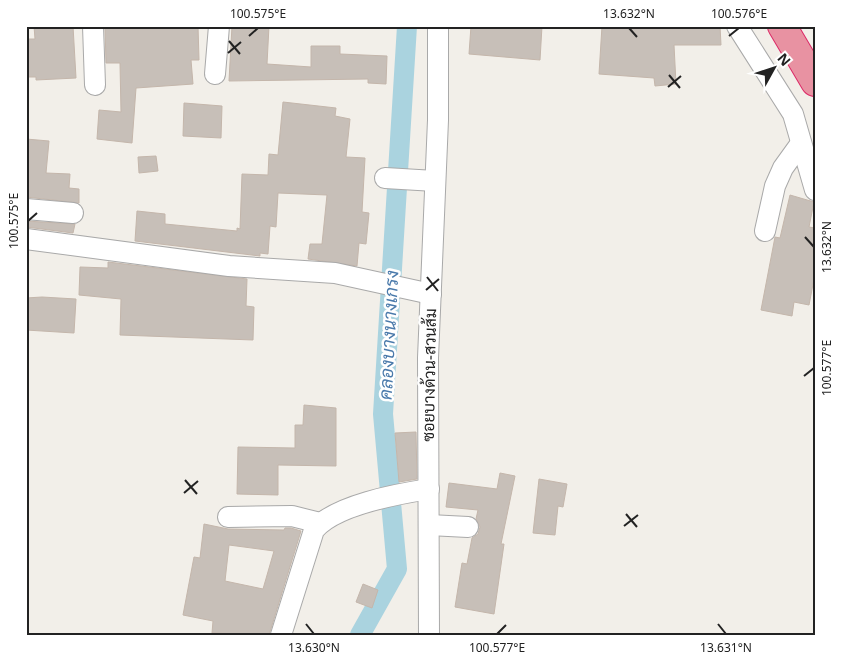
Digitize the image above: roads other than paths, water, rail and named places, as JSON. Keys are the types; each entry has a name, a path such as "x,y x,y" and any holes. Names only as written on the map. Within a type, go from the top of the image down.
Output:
{"highway":[{"path":"782,26 815,82"}],"street":[{"path":"93,26 95,85"},
{"path":"215,74 219,26"},
{"name":"ซอยบางด้วน-สวนส้ม","path":"429,635 429,524 424,490 431,294 428,180 438,26"},
{"path":"737,26 793,114 815,190"},
{"path":"765,230 775,186 783,168 801,143"},
{"path":"388,178 428,180"},
{"path":"26,209 73,213"},
{"path":"26,239 229,266 335,273 431,294"},
{"path":"281,635 314,530 320,523 354,507 384,498 424,490"},
{"path":"228,517 292,516 320,523"},
{"path":"429,524 468,527"}],"waterway":[{"name":"คลองบางนางเกรง","path":"360,635 397,569 383,414 407,26"}]}
